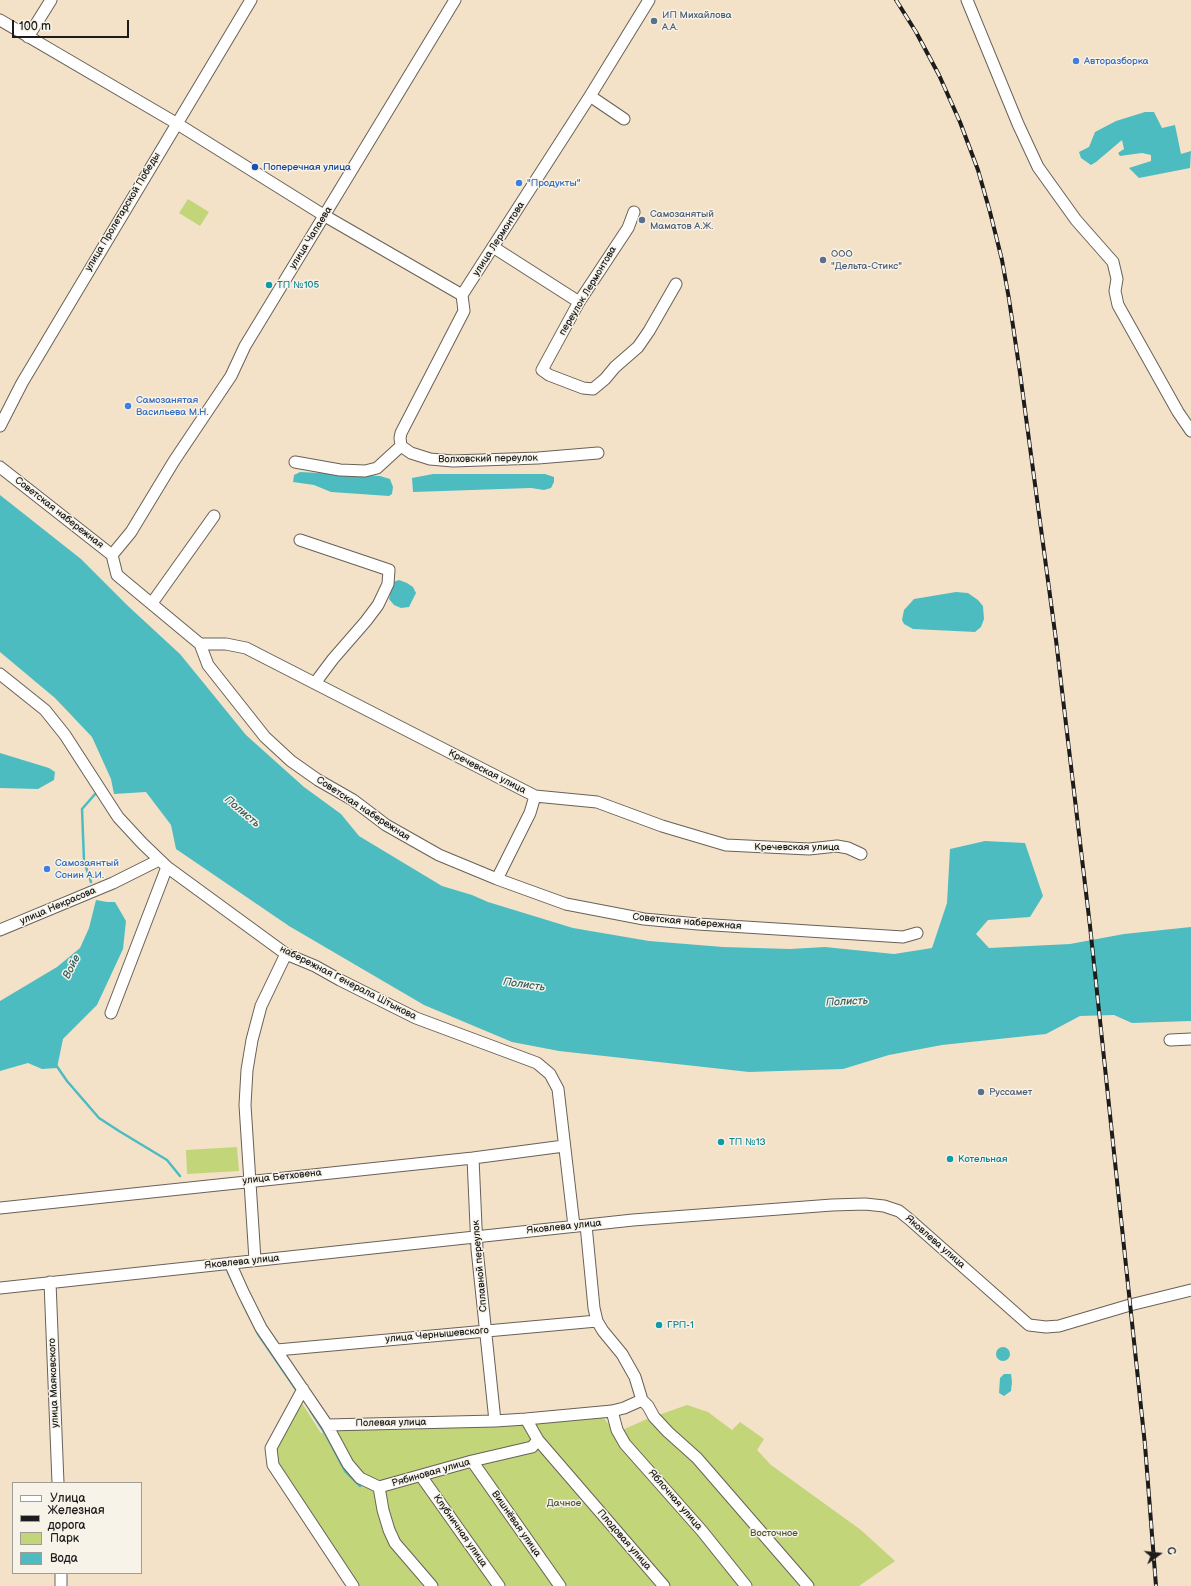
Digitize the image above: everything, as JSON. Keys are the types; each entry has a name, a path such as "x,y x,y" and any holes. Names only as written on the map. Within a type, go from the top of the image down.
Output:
{"street":[{"path":"28,38 51,0"},
{"name":"улица Пролетарской Победы","path":"0,426 22,383 176,123 251,0"},
{"name":"улица Чапаева","path":"112,555 131,532 174,461 231,376 245,346 455,0"},
{"name":"улица Лермонтова","path":"462,295 590,96 649,0"},
{"path":"967,0 1018,124 1038,167 1076,220 1113,262 1117,279 1115,291 1118,305 1178,412 1191,431"},
{"path":"0,20 28,38 176,123 325,216 462,295 464,311 401,433 401,446 377,468 365,471 340,470 295,462"},
{"path":"590,96 624,119"},
{"name":"переулок Лермонтова","path":"634,212 628,228 579,302 542,370 549,375 583,388 593,388 605,379 638,346 649,332 676,284"},
{"path":"493,247 579,302"},
{"name":"Волховский переулок","path":"401,446 411,453 430,459 453,461 538,458 598,453"},
{"name":"Советская набережная","path":"0,467 112,555 117,575 200,644 208,665 265,737 291,761 318,780 353,800 386,826 439,855 497,879 566,904 644,919 698,924 903,937 917,933"},
{"path":"152,603 214,516"},
{"path":"300,540 389,570 388,584 378,605 333,659 315,684"},
{"name":"Кречевская улица","path":"200,644 226,644 246,648 535,796 597,802 662,826 726,845 809,849 837,846 848,848 861,854"},
{"name":"набережная Генерала Штыкова","path":"0,674 45,710 65,735 118,817 142,843 163,863 286,954 315,966 416,1018 537,1063 550,1074 558,1089 574,1226"},
{"path":"497,879 530,813 535,796"},
{"path":"111,1013 163,863"},
{"name":"улица Некрасова","path":"0,930 163,863"},
{"path":"255,1260 245,1105 247,1070 250,1047 261,1006 286,954"},
{"path":"1170,1040 1191,1039"},
{"name":"улица Бетховена","path":"0,1208 473,1158 564,1146"},
{"name":"Сплавной переулок","path":"473,1158 477,1249 495,1421"},
{"name":"Яковлева улица","path":"0,1288 586,1224 832,1204 865,1204 884,1206 899,1211 1029,1325 1046,1327 1052,1326 1191,1290"},
{"path":"586,1224 594,1308 597,1321 603,1332 622,1354 635,1377 642,1400 648,1406 654,1417 668,1432 697,1458 808,1586"},
{"path":"230,1263 261,1328 327,1425"},
{"name":"улица Маяковского","path":"50,1282 58,1482"},
{"name":"улица Чернышевского","path":"277,1350 597,1321"},
{"path":"303,1389 271,1448 273,1465 353,1586"},
{"name":"Полевая улица","path":"327,1425 526,1419 612,1411 624,1408 642,1400"},
{"name":"Яблочная улица","path":"612,1411 616,1430 625,1444 702,1531 746,1586"},
{"name":"Плодовая улица","path":"526,1419 538,1440 664,1586"},
{"name":"Рябиновая улица","path":"327,1425 348,1464 360,1478 379,1487 472,1461 532,1447 538,1440"},
{"name":"Вишнёвая улица","path":"472,1461 560,1586"},
{"name":"Клубничная улица","path":"421,1476 499,1586"},
{"path":"379,1487 387,1523 395,1543 432,1586"},
{"path":"61,1574 61,1586"}],"green space":[{"path":"188,199 209,212 200,226 179,213"},
{"path":"237,1147 239,1171 187,1174 186,1150"},
{"name":"Дачное","path":"296,1394 321,1433 335,1430 602,1416 740,1586 348,1586 306,1526 267,1466 267,1445"},
{"name":"Восточное","path":"687,1405 708,1412 732,1430 740,1422 764,1439 757,1450 771,1465 861,1530 895,1561 859,1586 749,1586 620,1431 647,1419"}],"water":[{"path":"1145,112 1154,112 1162,128 1175,125 1181,154 1191,151 1190,168 1139,178 1129,168 1151,161 1151,155 1142,153 1120,156 1118,153 1124,149 1122,140 1091,165 1081,158 1079,152 1089,147 1095,132 1116,121"},
{"path":"300,472 380,476 390,479 393,487 392,494 389,496 331,492 314,485 293,482 294,475"},
{"path":"433,474 545,474 554,477 554,482 551,488 544,490 531,488 413,492 412,478"},
{"name":"Полисть","path":"0,495 81,559 128,606 180,654 246,735 304,787 341,814 359,836 442,886 573,928 649,941 723,947 790,949 825,947 894,954 932,948 947,903 950,849 985,841 1025,843 1043,896 1030,917 988,920 976,934 989,948 1070,944 1124,934 1191,927 1191,1021 1132,1023 1114,1015 1080,1016 1046,1034 942,1045 889,1055 843,1069 749,1072 559,1051 512,1042 424,1005 289,926 176,849 171,825 146,792 114,794 111,779 92,737 55,698 0,652"},
{"path":"399,580 413,587 416,593 409,607 401,608 394,605 389,599 393,582"},
{"path":"956,592 968,593 978,600 983,606 984,619 981,627 975,632 913,629 904,624 902,620 904,610 914,599"},
{"path":"0,753 49,768 55,772 54,780 38,789 0,788"},
{"path":"96,900 115,902 126,921 123,949 97,1005 63,1039 57,1068 42,1069 28,1063 0,1071 0,1001 57,967 80,948 89,928"},
{"path":"1003,1347 1008,1349 1010,1354 1008,1359 1003,1361 998,1359 996,1354 998,1349"},
{"path":"1004,1374 1011,1374 1012,1382 1011,1391 1004,1396 999,1393 1000,1378"}],"waterway":[{"name":"Войе","path":"91,882 84,861 82,809 96,793"},
{"path":"56,1065 67,1081 99,1118 167,1160 180,1176"},
{"path":"228,1272 235,1287"},
{"path":"242,1302 258,1334 297,1391"},
{"path":"310,1410 326,1435 345,1471 360,1486"}],"railway":[{"path":"896,0 916,32 939,75 960,122 978,170 990,212 1002,260 1009,299 1056,640 1090,926 1145,1445 1156,1586"}],"place":[{"name":"ИП Михайлова А.А.","path":"654,21"},
{"name":"Авторазборка","path":"1076,61"},
{"name":"Поперечная улица","path":"255,167"},
{"name":"\"Продукты\"","path":"519,183"},
{"name":"Самозанятый Маматов А.Ж.","path":"642,220"},
{"name":"ООО \"Дельта-Стикс\"","path":"823,260"},
{"name":"ТП №105","path":"269,285"},
{"name":"Самозанятая Васильева М.Н.","path":"128,406"},
{"name":"Самозаянтый Сонин А.И.","path":"47,869"},
{"name":"Руссамет","path":"981,1092"},
{"name":"ТП №13","path":"721,1142"},
{"name":"Котельная","path":"950,1159"},
{"name":"ГРП-1","path":"659,1325"}]}
